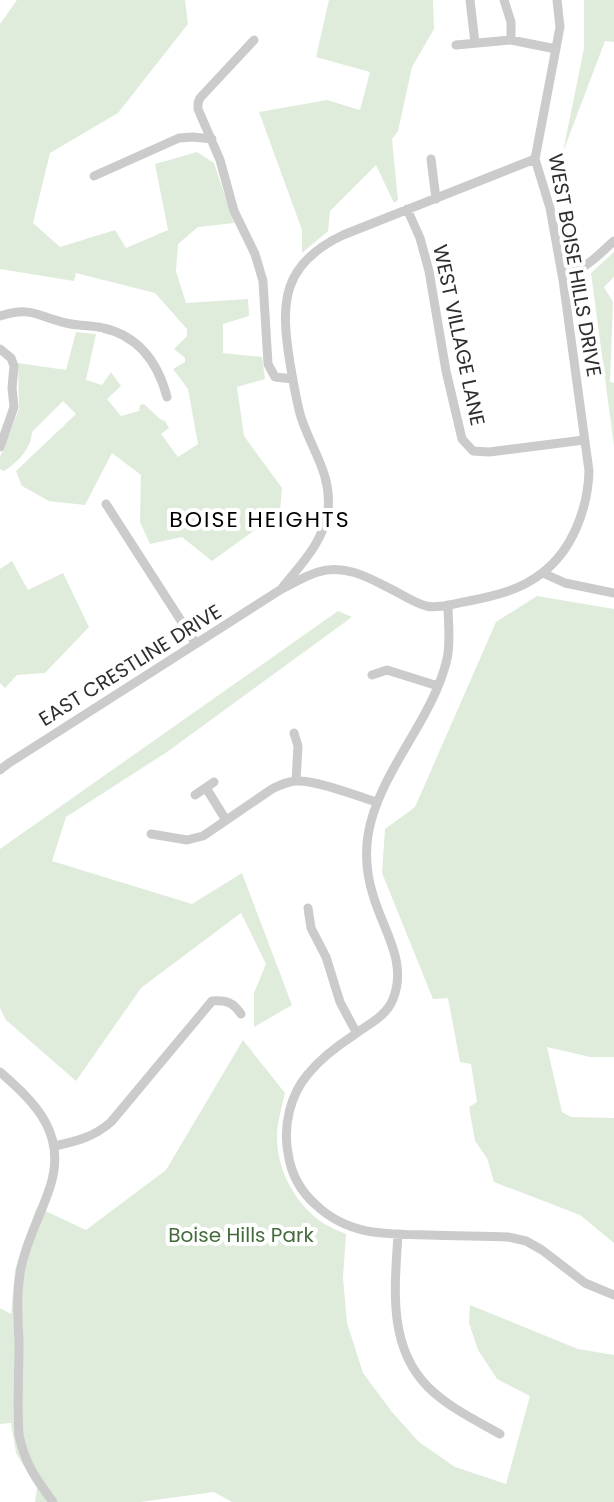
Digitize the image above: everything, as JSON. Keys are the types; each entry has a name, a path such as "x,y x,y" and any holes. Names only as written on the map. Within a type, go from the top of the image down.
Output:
{"street":[{"path":"470,0 475,43"},
{"path":"504,0 511,22 511,40"},
{"name":"WEST BOISE HILLS DRIVE","path":"543,573 563,552 582,514 589,485 562,271 550,208 535,159 560,27 557,0"},
{"path":"254,40 200,98 198,109 212,139 234,211 255,254 263,281 268,364 275,377 293,379"},
{"path":"456,45 511,40 556,49"},
{"path":"94,176 179,138 212,139"},
{"path":"431,159 436,199"},
{"path":"280,590 313,551 321,537 328,508 327,479 301,416 285,331 284,313 291,284 299,269 324,244 535,159"},
{"name":"WEST VILLAGE LANE","path":"407,209 420,238 429,271 446,371 462,439 473,451 489,452 584,440"},
{"path":"562,271 569,272 586,265 614,241"},
{"path":"0,316 27,311 122,335 149,356 161,375 167,397"},
{"path":"0,349 11,358 14,366 14,407 0,447"},
{"path":"106,504 196,644"},
{"path":"280,590 320,571 342,570 367,577 418,603 437,607 504,593 543,573 565,583 614,593"},
{"name":"EAST CRESTLINE DRIVE","path":"0,770 4,759 280,590"},
{"path":"448,605 447,659 438,686 377,802 369,833 368,875 396,957 399,975 392,1002 385,1014 356,1032 306,1076 292,1102 286,1127 290,1166 297,1184 310,1201 336,1222 360,1230 398,1234 508,1237 526,1241 585,1283 614,1295"},
{"path":"372,675 387,670 438,686"},
{"path":"294,733 298,746 296,781"},
{"path":"151,834 187,840 203,836 272,789 296,781 377,802"},
{"path":"195,795 210,785 226,820"},
{"path":"308,908 311,928 326,957 340,1002 356,1032"},
{"path":"55,1146 98,1134 111,1122 212,1001 223,1000 234,1004 241,1014"},
{"path":"0,1072 26,1095 40,1113 55,1146 50,1189 28,1240 21,1269 17,1311 19,1435 22,1451 29,1469 53,1502"},
{"path":"398,1234 397,1324 414,1368 426,1385 441,1398 500,1434"}],"green space":[{"path":"17,0 185,0 188,24 118,113 50,153 33,223 60,247 115,230 126,248 168,230 155,164 197,152 214,163 234,223 198,227 178,244 176,271 186,303 248,299 249,316 223,324 223,353 262,357 265,379 237,387 244,436 282,488 280,512 212,561 182,537 150,544 140,522 141,475 112,453 85,505 49,501 22,486 16,471 76,414 63,401 32,432 29,444 19,459 4,471 0,469 0,457 19,409 18,363 66,370 76,332 96,334 86,380 102,385 111,372 121,386 107,399 121,416 139,411 140,405 144,404 165,421 169,428 161,434 178,457 198,444 188,389 173,369 185,362 185,358 174,349 187,336 187,329 155,293 76,273 74,281 0,269 0,24"},
{"path":"329,0 433,0 434,29 412,67 398,131 392,139 398,200 394,203 376,165 330,211 328,231 302,253 302,230 259,112 327,100 360,110 370,72 316,57"},
{"path":"584,0 614,0 614,42 605,41 563,152 584,48"},
{"path":"614,252 614,277 604,287 613,302 610,382 614,383 614,446 591,273"},
{"path":"12,561 28,590 63,573 89,627 45,673 17,675 5,688 0,683 0,569"},
{"path":"537,596 614,609 614,1057 590,1057 547,1047 562,1112 571,1117 614,1118 614,1243 580,1215 494,1182 487,1158 475,1141 469,1107 477,1102 471,1064 460,1062 448,998 433,999 382,873 385,829 415,807 496,622"},
{"path":"338,611 352,617 167,752 66,817 52,861 192,904 242,873 292,1005 254,1027 254,993 266,964 241,913 141,988 76,1081 6,1020 0,1008 0,849"},
{"name":"Boise Hills Park","path":"243,1040 285,1093 277,1137 284,1174 296,1196 313,1215 346,1234 343,1278 347,1323 363,1373 392,1412 419,1442 455,1467 506,1484 530,1396 497,1379 478,1350 469,1323 470,1305 578,1349 614,1355 614,1502 232,1502 214,1492 140,1502 35,1502 37,1488 16,1453 11,1423 0,1424 0,1308 11,1314 15,1270 37,1207 86,1230 166,1170"}],"district":[{"name":"BOISE HEIGHTS","path":"260,519"}]}
